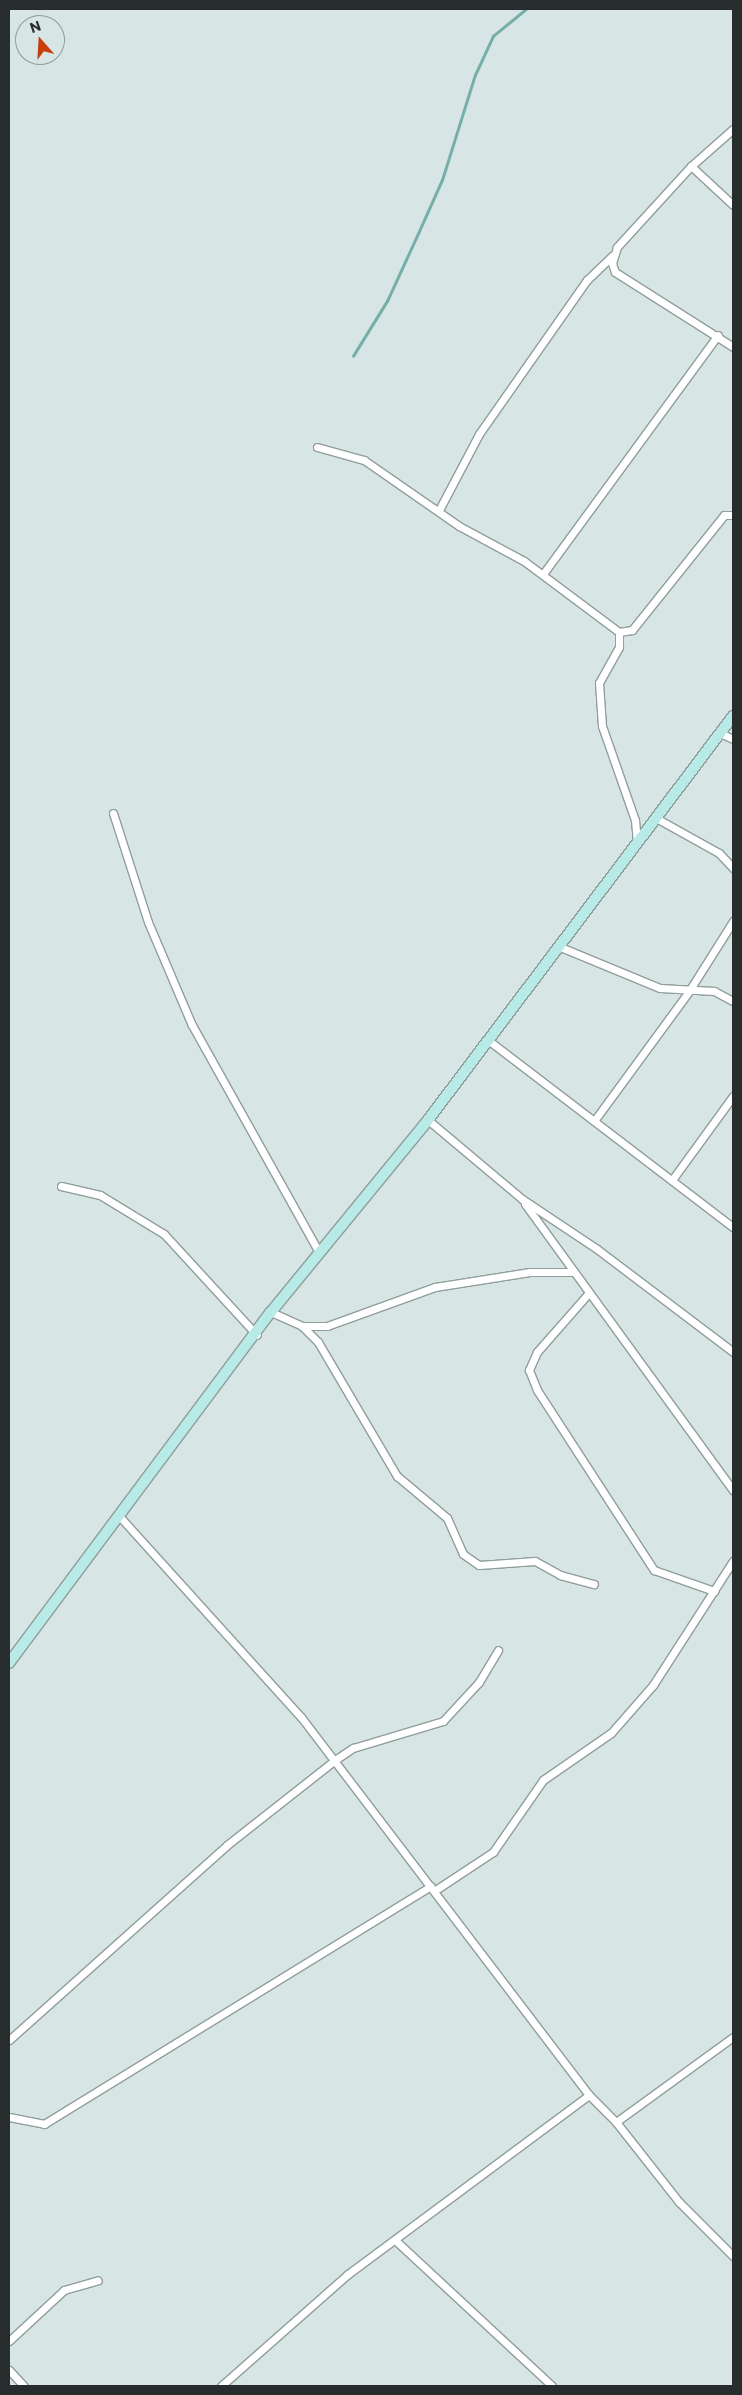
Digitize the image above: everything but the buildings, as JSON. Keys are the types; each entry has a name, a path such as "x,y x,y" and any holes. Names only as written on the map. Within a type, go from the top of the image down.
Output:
{"main road":[{"path":"9,1663 121,1518 257,1334 271,1312 428,1120 733,716"}],"street":[{"path":"439,510 479,434 587,280 612,256 690,166 733,129"},
{"path":"690,166 733,205"},
{"path":"612,256 616,272 718,335 733,347"},
{"path":"543,574 718,335"},
{"path":"317,447 364,460 439,510 543,574 619,632 632,630 724,515 733,515"},
{"path":"619,632 619,647 599,683 602,726 635,820 637,843"},
{"path":"720,733 733,739"},
{"path":"113,813 148,922 192,1025 319,1252"},
{"path":"656,818 719,853 733,868"},
{"path":"594,1121 689,991 733,920"},
{"path":"558,946 660,988 714,991 733,1001"},
{"path":"488,1040 733,1227"},
{"path":"672,1180 733,1096"},
{"path":"428,1120 522,1199 597,1249 733,1352"},
{"path":"61,1186 100,1196 164,1234 201,1272 222,1302 257,1334"},
{"path":"522,1199 574,1272 587,1295 733,1490"},
{"path":"302,1326 327,1326 436,1287 530,1272 574,1272"},
{"path":"587,1295 537,1352 529,1370 537,1390 648,1564 676,1580 714,1591"},
{"path":"271,1312 302,1326 318,1342 397,1476 447,1518 463,1554 479,1565 535,1561 560,1575 594,1584"},
{"path":"121,1518 334,1760 589,2095 616,2122 679,2202 733,2256"},
{"path":"9,2117 44,2124 493,1852 543,1780 611,1733 653,1686 733,1561"},
{"path":"9,2040 227,1846 334,1760 353,1748 443,1721 479,1682 498,1650"},
{"path":"616,2122 733,2037"},
{"path":"221,2386 348,2274 589,2095"},
{"path":"395,2240 552,2386"},
{"path":"9,2341 64,2290 98,2280"},
{"path":"9,2370 24,2386"}],"waterway":[{"path":"353,356 387,301 442,180 475,75 493,36 526,9"}]}
